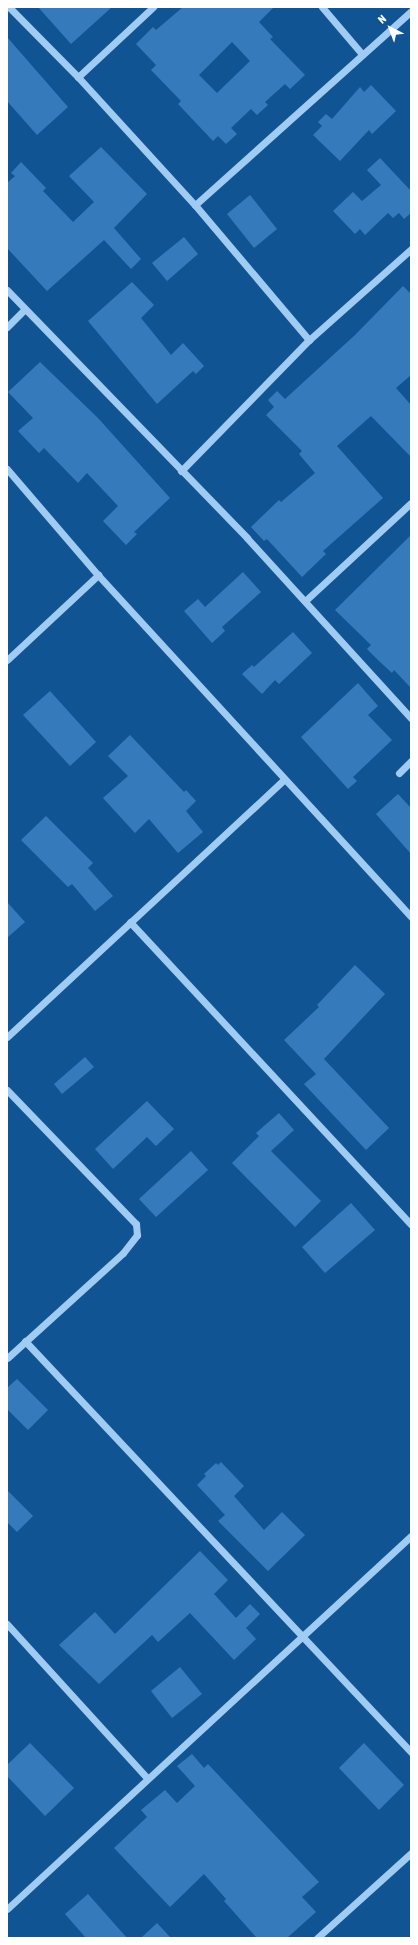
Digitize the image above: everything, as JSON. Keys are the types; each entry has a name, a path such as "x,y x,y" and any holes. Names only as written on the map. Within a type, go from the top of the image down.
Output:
{"street":[{"path":"9,7 78,77 195,206 309,340"},
{"path":"78,77 153,7"},
{"path":"322,7 362,54"},
{"path":"195,206 411,11"},
{"path":"182,471 309,340 411,249"},
{"path":"7,290 305,601 411,718"},
{"path":"7,326 25,309"},
{"path":"7,469 98,575 284,780 411,916"},
{"path":"305,601 411,502"},
{"path":"7,660 98,575"},
{"path":"399,773 411,761"},
{"path":"7,1037 284,780"},
{"path":"130,922 411,1224"},
{"path":"7,1090 136,1224 137,1235 124,1253 7,1358"},
{"path":"25,1342 300,1637 411,1752"},
{"path":"7,1910 147,1778 411,1536"},
{"path":"7,1624 147,1778"},
{"path":"317,1938 411,1853"}],"building":[{"path":"38,7 112,7 71,44"},
{"path":"183,7 274,7 259,22 273,37 270,39 305,75 290,89 285,84 265,102 268,105 257,115 251,109 231,128 237,134 226,144 218,136 213,141 178,104 181,101 151,70 156,65 136,44 153,27 156,30","holes":["232,42 250,61 217,93 199,75"]},
{"path":"7,37 68,107 37,135 7,101"},
{"path":"371,85 396,111 372,134 369,130 340,161 313,135 322,126 318,122 326,114 332,119 360,87 364,92"},
{"path":"101,147 147,194 114,228 141,259 131,269 104,240 47,291 7,248 7,183 15,176 11,173 21,162 46,188 43,191 73,222 94,202 69,176"},
{"path":"380,158 411,191 411,213 404,219 399,213 393,218 388,213 365,235 360,229 355,234 333,211 353,192 362,201 381,185 367,170"},
{"path":"250,195 277,229 254,248 227,214"},
{"path":"184,237 198,254 167,281 152,263"},
{"path":"132,282 154,305 141,318 171,355 183,343 204,366 196,374 193,371 157,404 88,321"},
{"path":"403,286 411,294 411,375 396,388 411,405 411,457 371,416 337,446 383,498 323,551 326,554 302,577 267,539 264,541 251,527 279,500 281,502 315,473 299,454 302,451 266,415 274,407 268,400 277,391 285,399 355,335"},
{"path":"40,362 98,418 170,498 134,532 137,534 126,545 103,521 118,506 87,473 78,483 44,448 39,453 18,431 33,418 8,392"},
{"path":"411,535 411,688 394,670 392,673 367,649 371,645 335,610"},
{"path":"243,572 261,592 222,627 225,631 212,643 184,611 198,599 205,607"},
{"path":"293,632 312,653 279,684 275,680 262,694 242,674 252,665 254,667"},
{"path":"358,683 378,706 368,715 392,740 353,777 357,781 348,789 301,737"},
{"path":"50,691 96,742 70,766 23,715"},
{"path":"130,735 184,792 186,790 196,801 186,811 203,832 178,853 149,819 135,833 103,798 128,776 108,756"},
{"path":"398,794 411,808 411,854 376,814"},
{"path":"46,816 93,863 88,868 113,896 95,911 72,884 68,887 21,840"},
{"path":"7,902 25,922 7,938"},
{"path":"355,965 385,994 324,1059 389,1128 366,1150 304,1084 316,1074 284,1040 319,1007 317,1005"},
{"path":"85,1057 94,1067 62,1094 54,1084"},
{"path":"147,1101 174,1129 156,1146 147,1137 113,1169 95,1149"},
{"path":"279,1113 294,1130 271,1151 321,1201 295,1227 232,1163 259,1136 256,1133"},
{"path":"191,1151 208,1170 156,1217 139,1199"},
{"path":"351,1203 375,1230 325,1273 302,1247"},
{"path":"17,1379 48,1410 28,1430 7,1409 7,1388"},
{"path":"221,1462 244,1486 234,1496 264,1530 282,1512 305,1535 268,1571 218,1521 225,1515 197,1485 206,1476 204,1474 216,1463 218,1465"},
{"path":"7,1490 33,1516 17,1532 7,1522"},
{"path":"200,1551 228,1580 214,1594 236,1618 250,1604 260,1614 246,1628 256,1639 234,1660 190,1613 158,1642 152,1635 99,1684 59,1645 95,1612 115,1634"},
{"path":"180,1667 202,1694 172,1718 151,1691"},
{"path":"30,1743 74,1788 45,1816 7,1776 7,1765"},
{"path":"364,1743 404,1785 379,1810 339,1768"},
{"path":"192,1754 204,1768 208,1764 319,1882 302,1897 316,1912 287,1938 257,1938 224,1901 226,1899 204,1874 170,1907 114,1848 147,1817 141,1810 165,1790 177,1803 195,1786 177,1766"},
{"path":"88,1894 127,1938 86,1938 65,1914"},
{"path":"157,1923 171,1938 141,1938"}]}
